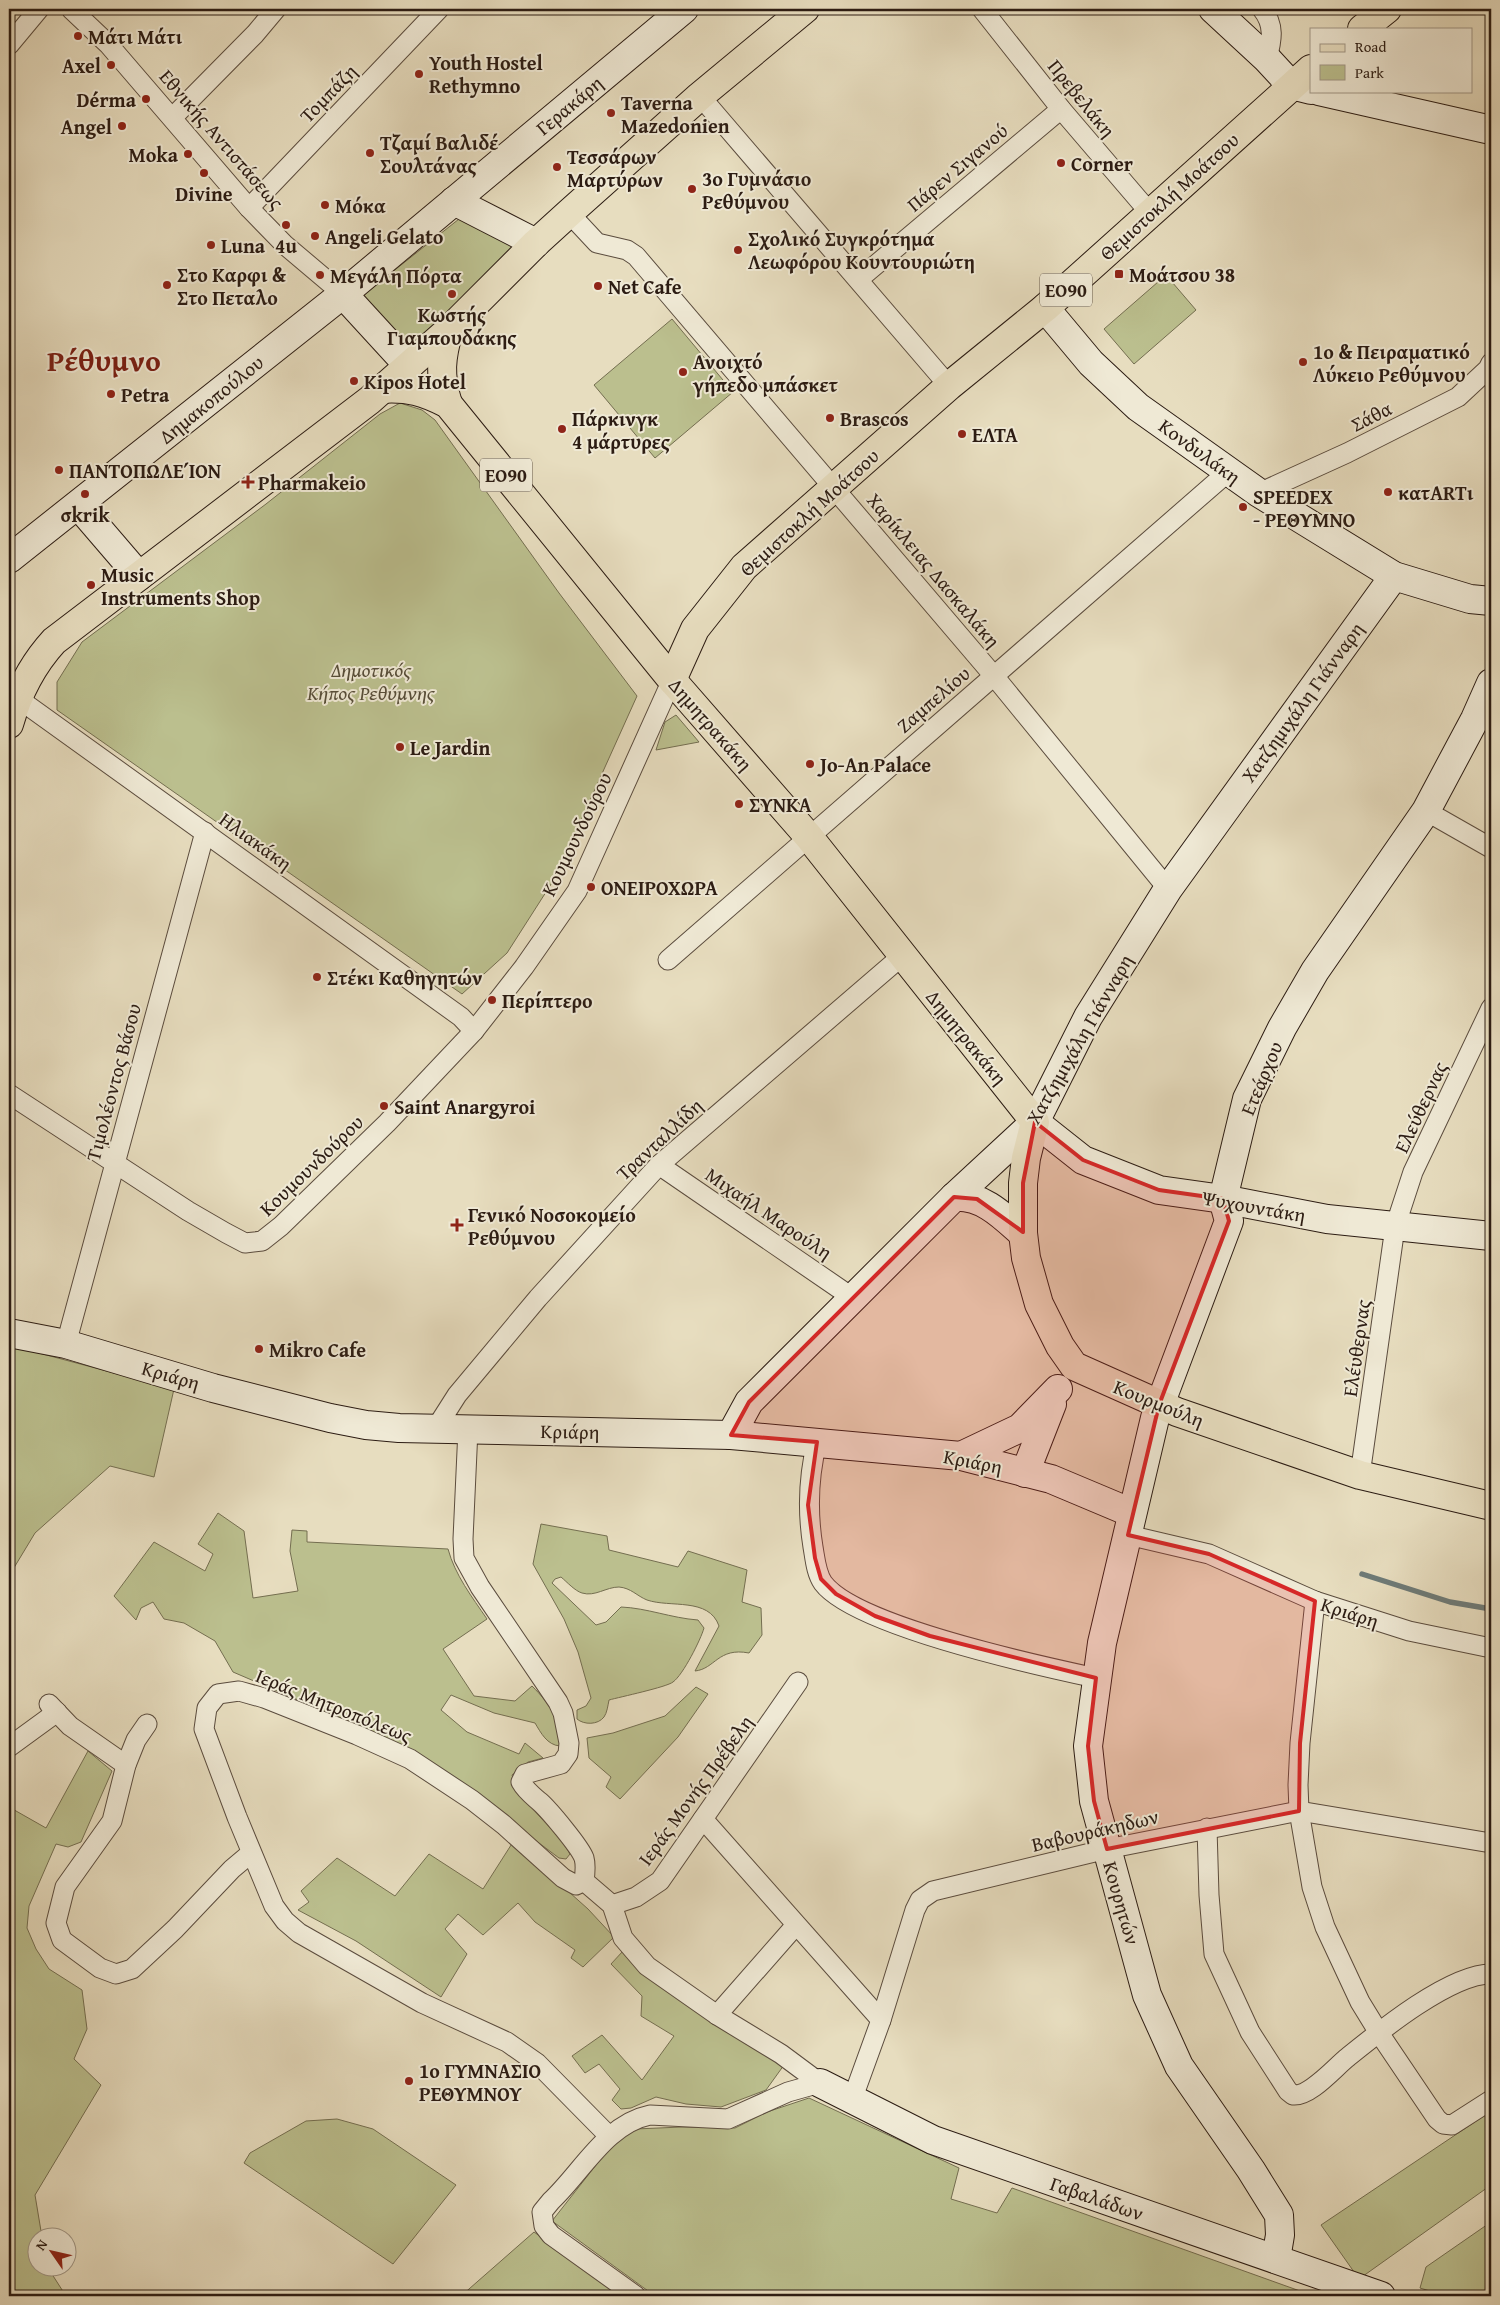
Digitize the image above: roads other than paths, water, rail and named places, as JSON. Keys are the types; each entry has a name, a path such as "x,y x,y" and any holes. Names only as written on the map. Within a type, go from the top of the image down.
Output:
{"main road":[{"name":"ΕΟ90","path":"9,724 13,695 54,641 255,489 381,390 449,330 536,242 700,96 805,9"},
{"path":"1363,28 1387,9"},
{"name":"Θεμιστοκλή Μοάτσου","path":"672,680 695,629 738,574 949,386 1045,308 1150,213 1305,81"},
{"name":"ΕΟ90","path":"448,404 442,383 442,355 449,330"},
{"name":"Δημητρακάκη","path":"381,390 404,388 429,394 448,404 672,680 808,837 1035,1122"},
{"path":"1035,1122 1026,1158 1023,1183 1026,1258 1039,1304 1060,1346 1074,1366"},
{"name":"Κουρμούλη","path":"1074,1366 1159,1405 1360,1475 1491,1506"}],"street":[{"path":"9,45 39,9"},
{"name":"Εθνικής Αντιστάσεως","path":"71,9 108,44 173,117 249,208 285,245 343,294"},
{"path":"173,117 255,34 276,9"},
{"name":"Τομπάζη","path":"249,208 439,9"},
{"name":"Γερακάρη","path":"454,201 684,9"},
{"name":"Πρεβελάκη","path":"982,9 1061,109 1150,213"},
{"path":"1213,9 1267,59 1305,81"},
{"path":"1262,9 1272,26 1272,39 1267,59"},
{"path":"1323,92 1491,130"},
{"path":"700,96 949,386"},
{"name":"Πάρεν Σιγανού","path":"859,279 1061,109"},
{"path":"409,366 343,294 454,201 536,242"},
{"name":"Χαρίκλειας Δασκαλάκη","path":"569,213 597,243 627,250 636,256 994,676 1168,889"},
{"name":"Δημακοπούλου","path":"9,559 343,294"},
{"name":"Κονδυλάκη","path":"1045,308 1091,363 1138,406 1258,493 1394,576 1470,599 1491,601"},
{"name":"Σάθα","path":"1258,493 1348,453 1458,398 1488,369 1491,363"},
{"name":"Ζαμπελίου","path":"668,960 1228,472"},
{"path":"78,505 139,576"},
{"name":"Χατζημιχάλη Γιάνναρη","path":"731,1435 749,1402 954,1197 1035,1122 1088,1017 1168,889 1394,576"},
{"name":"Κουμουνδούρου","path":"114,1162 188,1211 245,1243 262,1241 282,1226 387,1123 474,1031 524,967 577,891 672,680"},
{"name":"Ετεάρχου","path":"1130,1524 1159,1405 1229,1221 1224,1199 1247,1099 1282,1028 1316,971 1426,811 1475,719 1491,683"},
{"name":"Ηλιακάκη","path":"13,695 461,1017 474,1031"},
{"path":"1426,811 1491,848"},
{"name":"Τιμολέοντος Βάσου","path":"66,1344 205,832"},
{"name":"Τρανταλλίδη","path":"436,1428 457,1395 538,1298 659,1165 902,956"},
{"name":"Ελεύθερνας","path":"1395,1226 1413,1172 1491,1008"},
{"path":"9,1094 114,1162"},
{"name":"Ψυχουντάκη","path":"1035,1122 1083,1160 1159,1190 1224,1199 1327,1219 1491,1236"},
{"name":"Μιχαήλ Μαρούλη","path":"659,1165 853,1298"},
{"path":"954,1197 966,1196 977,1199 997,1212 1024,1234"},
{"name":"Ελέυθερνας","path":"1360,1475 1395,1226"},
{"name":"Κριάρη","path":"9,1333 66,1344 213,1388 330,1418 380,1427 731,1435 961,1456 1051,1479 1130,1524 1209,1554 1316,1601 1409,1631 1491,1648"},
{"path":"961,1456 1020,1428 1058,1389 1074,1366"},
{"path":"1025,1472 1036,1439 1058,1389"},
{"path":"468,1429 463,1539 464,1558 480,1587 558,1702 563,1713 569,1742 568,1754 561,1764 524,1774 521,1782 527,1792 540,1802 558,1822 584,1857 586,1873 584,1881 612,1905 623,1938 647,1966 718,2015 782,2054 820,2083"},
{"path":"817,1442 808,1489 809,1519 819,1575 831,1591 870,1613 930,1636 1096,1678"},
{"name":"Κουρητών","path":"1130,1524 1102,1642 1096,1678 1088,1746 1094,1801 1147,1995 1179,2066 1251,2170 1279,2215 1280,2235 1276,2259"},
{"path":"1316,1601 1300,1743 1298,1812 1319,1912 1347,1977 1379,2034 1432,2114 1447,2126 1459,2122 1491,2100"},
{"name":"Ιεράς Μονής Πρέβελη","path":"612,1905 636,1897 660,1881 798,1682"},
{"name":"Ιεράς Μητροπόλεως","path":"584,1881 576,1885 564,1878 504,1825 472,1800 410,1759 357,1735 264,1698 239,1691 218,1694 207,1708 204,1729 251,1852 274,1906 285,1921 299,1932 429,2007 507,2042 537,2063 609,2136"},
{"path":"9,1746 53,1708 70,1726 126,1764"},
{"path":"147,1724 136,1740 126,1764 112,1820 65,1887 56,1923 62,1940 100,1968 116,1974 132,1969 175,1929 232,1869 251,1852"},
{"name":"Βαβουράκηδων","path":"852,2100 881,2020 916,1910 924,1895 940,1888 1107,1849 1207,1828 1298,1812 1491,1843"},
{"path":"703,1819 881,2020"},
{"path":"1207,1828 1209,1896 1214,1954 1250,2032 1288,2091 1297,2096 1306,2093 1345,2058 1430,1998 1474,1975 1491,1974"},
{"path":"718,2015 796,1925"},
{"path":"636,2296 551,2235 544,2226 542,2212 609,2136 638,2117 650,2115 728,2119 788,2092 820,2083"},
{"name":"Γαβαλάδων","path":"820,2083 941,2143 1381,2296"}],"waterway":[{"path":"1362,1574 1450,1602 1491,1609"}],"place":[{"name":"Μάτι Μάτι","path":"78,36"},
{"name":"Axel","path":"111,65"},
{"name":"Youth Hostel Rethymno","path":"419,74"},
{"name":"Dérma","path":"146,99"},
{"name":"Taverna Mazedonien","path":"611,113"},
{"name":"Angel","path":"122,126"},
{"name":"Τζαμί Βαλιδέ Σουλτάνας","path":"370,153"},
{"name":"Moka","path":"188,154"},
{"name":"Corner","path":"1061,163"},
{"name":"Τεσσάρων Μαρτύρων","path":"557,167"},
{"name":"Divine","path":"204,173"},
{"name":"3o Γυμνάσιο Ρεθύμνου","path":"692,189"},
{"name":"Μόκα","path":"325,205"},
{"name":"4u","path":"286,225"},
{"name":"Angeli Gelato","path":"315,236"},
{"name":"Luna","path":"211,245"},
{"name":"Σχολικό Συγκρότημα Λεωφόρου Κουντουριώτη","path":"738,250"},
{"name":"Μοάτσου 38","path":"1119,274"},
{"name":"Μεγάλη Πόρτα","path":"320,275"},
{"name":"Στο Καρφι & Στο Πεταλο","path":"167,285"},
{"name":"Net Cafe","path":"598,286"},
{"name":"Κωστής Γιαμπουδάκης","path":"452,294"},
{"name":"1ο & Πειραματικό Λύκειο Ρεθύμνου","path":"1303,362"},
{"name":"Ανοιχτό γήπεδο μπάσκετ","path":"683,372"},
{"name":"Kipos Hotel","path":"354,381"},
{"name":"Petra","path":"111,394"},
{"name":"Brascos","path":"830,418"},
{"name":"Πάρκινγκ 4 μάρτυρες","path":"562,429"},
{"name":"ΕΛΤΑ","path":"962,434"},
{"name":"ΠΑΝΤΟΠΩΛΕΊΟΝ","path":"59,470"},
{"name":"Pharmakeio","path":"248,482"},
{"name":"κατARTι","path":"1388,492"},
{"name":"σkrik","path":"85,494"},
{"name":"SPEEDEX - ΡΕΘΥΜΝΟ","path":"1243,507"},
{"name":"Music Instruments Shop","path":"91,585"},
{"name":"Le Jardin","path":"400,747"},
{"name":"Jo-An Palace","path":"810,764"},
{"name":"ΣΥΝΚΑ","path":"739,804"},
{"name":"ΟΝΕΙΡΟΧΩΡΑ","path":"591,887"},
{"name":"Στέκι Καθηγητών","path":"317,977"},
{"name":"Περίπτερο","path":"492,1000"},
{"name":"Saint Anargyroi","path":"384,1106"},
{"name":"Γενικό Νοσοκομείο Ρεθύμνου","path":"457,1225"},
{"name":"Mikro Cafe","path":"259,1349"},
{"name":"1ο ΓΥΜΝΑΣΙΟ ΡΕΘΥΜΝΟΥ","path":"409,2081"}],"district":[{"name":"Ρέθυμνο","path":"104,360"}],"park label":[{"name":"Δημοτικός Κήπος Ρεθύμνης","path":"371,680"}]}
